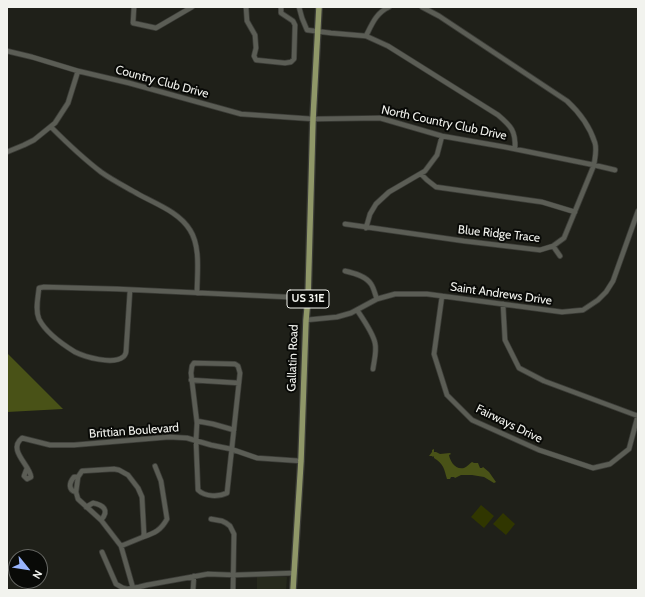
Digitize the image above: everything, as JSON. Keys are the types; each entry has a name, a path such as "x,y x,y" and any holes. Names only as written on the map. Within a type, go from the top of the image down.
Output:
{"main road":[{"name":"Gallatin Road","path":"293,590 301,461 308,298 313,119 319,7"}],"street":[{"path":"134,7 133,23 156,28 192,7"},
{"path":"246,7 247,21 255,35 256,48 254,56 256,60 285,63 291,62 294,59 295,24 281,13 281,7"},
{"path":"300,7 302,18 307,30 366,36 388,46 498,115 508,123 513,130 515,149"},
{"name":"Blue Ridge Trace","path":"345,224 540,250 553,246 564,238 594,165 596,154 595,143 580,115 567,101 504,58 439,16 422,7"},
{"path":"366,36 375,18 386,8"},
{"name":"Country Club Drive","path":"7,51 241,114 313,119"},
{"path":"7,152 34,140 55,123 68,103 78,70"},
{"name":"North Country Club Drive","path":"313,119 380,118 442,136 515,149 615,170"},
{"path":"51,126 64,141 101,172 137,194 170,211 183,221 191,231 196,244 198,255 197,293"},
{"path":"366,228 370,214 376,204 389,192 425,171 437,155 442,136"},
{"path":"421,174 436,187 542,202 575,212"},
{"name":"Saint Andrews Drive","path":"306,320 337,317 351,313 377,299 395,294 427,294 562,312 582,310 598,300 606,292 613,281 638,211"},
{"path":"553,246 560,256"},
{"path":"345,272 365,278 371,283 377,299"},
{"path":"130,290 126,352 123,357 117,360 95,358 76,352 52,335 38,318 37,306 40,288 44,287 130,290 308,298"},
{"name":"Fairways Drive","path":"442,296 434,354 447,395 472,420 539,450 593,468 610,464 629,449 638,415"},
{"path":"503,304 505,340 519,368 544,381 638,415"},
{"path":"357,310 375,343 373,368"},
{"path":"194,363 235,364 238,366 240,373 227,493 222,496 202,494 198,490 196,441 197,421 191,380 191,369 194,363"},
{"path":"191,380 239,383"},
{"path":"197,421 234,430"},
{"name":"Brittian Boulevard","path":"27,468 17,449 17,444 22,438 50,445 74,445 169,437 187,438 257,458 301,461"},
{"path":"121,546 154,534 161,528 167,519 161,481 154,466"},
{"path":"133,588 121,546 101,520 78,499 76,492 78,477 82,471 100,469 119,470 128,475 138,488 142,497 143,537"},
{"path":"86,507 93,502 103,507 105,514 101,520"},
{"path":"211,519 226,523 230,526 234,534 234,590"},
{"path":"102,552 116,584 122,588 143,588 208,574 234,575 294,573"},
{"path":"193,590 194,576"}],"shaded area":[{"path":"7,353 63,409 7,412"},
{"path":"434,449 434,452 440,454 450,453 450,460 458,468 464,468 472,462 478,463 480,468 483,467 489,472 496,482 494,483 484,477 472,475 461,475 455,478 451,477 450,479 447,479 442,465 434,458 434,456 429,456"},
{"path":"481,505 494,516 484,528 471,517"},
{"path":"503,513 515,524 506,535 493,524"},
{"path":"257,577 287,577 286,590 257,590"}]}
